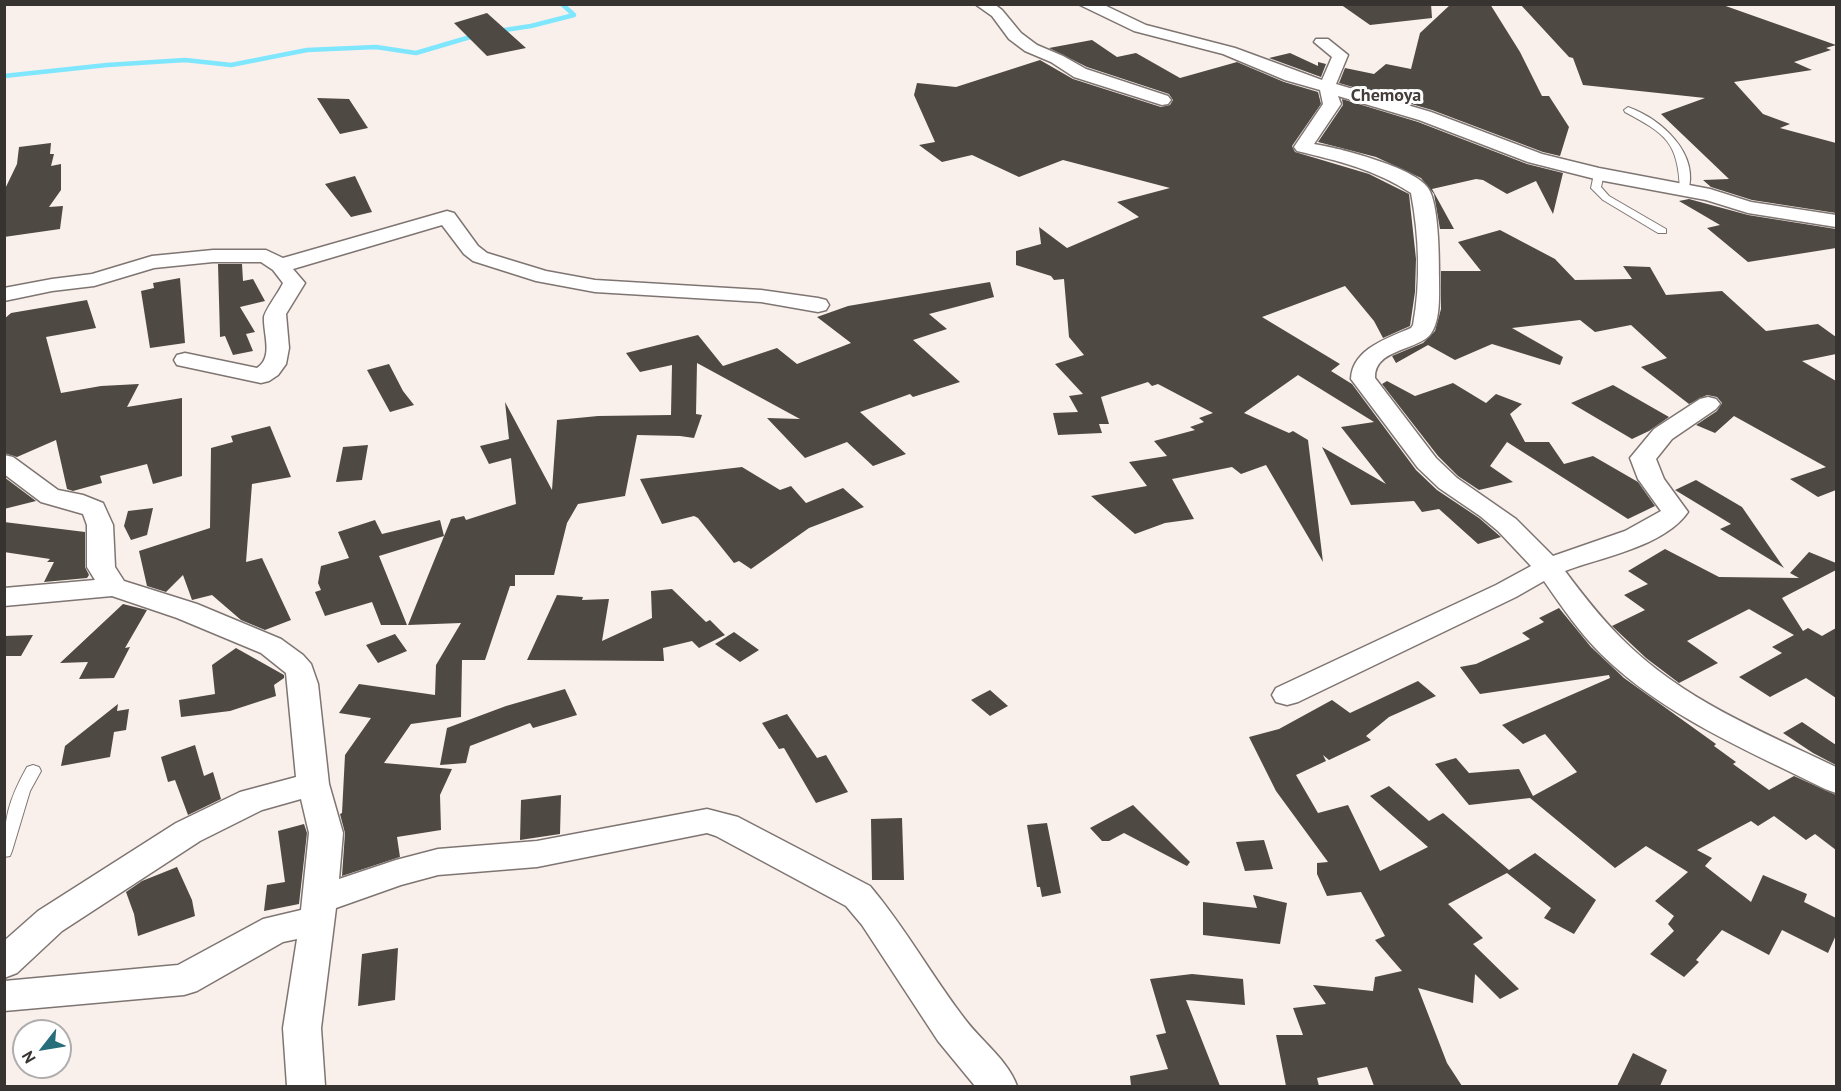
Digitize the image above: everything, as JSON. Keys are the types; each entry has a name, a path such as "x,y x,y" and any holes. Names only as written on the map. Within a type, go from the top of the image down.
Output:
{"street":[{"path":"982,4 997,13 1015,36 1035,51 1058,59 1080,73 1162,100"},
{"path":"1085,4 1106,11 1140,28 1229,51 1278,72 1425,116 1534,158 1599,174 1685,190 1748,207 1836,221"},
{"path":"1322,42 1340,56 1337,68 1327,86 1332,104 1317,123 1304,147 1347,155 1375,164 1420,190 1425,213 1428,285 1426,326 1420,332 1367,360 1362,377 1378,395 1407,439 1438,475 1498,517 1549,568 1584,618 1645,676 1708,717 1836,781"},
{"path":"280,266 447,217 471,250 480,257 543,277 595,285 761,296 818,305"},
{"path":"4,295 52,285 94,280 152,262 181,258 266,256 280,266 294,283 275,314 278,356 270,371 261,376 185,360"},
{"path":"1287,695 1549,568 1648,531 1670,518 1675,512 1651,480 1643,458 1663,434 1708,404"},
{"path":"4,462 50,496 74,501 94,509 100,525 101,567 114,587"},
{"path":"4,597 114,587 204,617 271,646 293,662 300,671 313,784 326,833 319,910 302,1028 306,1086"},
{"path":"4,963 50,921 188,832 252,801 313,784"},
{"path":"4,996 183,980 275,929 396,873 438,862 537,854 707,821 726,826 858,896 874,915 951,1030 998,1086"}],"lane":[{"path":"1628,110 1662,128 1676,145 1685,169 1685,190"},
{"path":"1599,174 1596,188 1606,198 1662,231"},
{"path":"4,851 22,791 33,771"}],"building":[{"path":"1340,4 1431,4 1432,18 1370,25"},
{"path":"1451,4 1490,4 1520,52 1542,96 1549,96 1569,127 1560,156 1543,152 1432,110 1339,83 1345,68 1374,74 1386,64 1411,69 1420,33"},
{"path":"1520,4 1720,4 1836,45 1826,48 1831,50 1794,62 1812,70 1734,82 1763,114 1790,124 1780,128 1836,143 1836,213 1752,200 1711,187 1703,180 1729,179 1661,114 1705,98 1583,85 1573,58 1569,57"},
{"path":"487,13 526,48 487,56 454,23"},
{"path":"1092,40 1117,57 1136,53 1180,78 1237,62 1284,82 1318,92 1321,104 1292,146 1295,152 1369,174 1409,194 1416,259 1415,292 1410,326 1383,338 1374,321 1345,286 1262,317 1340,364 1331,371 1352,384 1416,470 1437,490 1479,518 1501,537 1478,544 1439,509 1422,512 1414,501 1351,505 1322,447 1386,484 1341,427 1374,422 1298,375 1244,413 1289,433 1293,431 1308,440 1323,562 1266,465 1241,474 1232,467 1172,479 1194,519 1165,523 1135,534 1091,496 1147,486 1129,462 1167,456 1154,441 1195,430 1190,427 1204,422 1199,418 1213,413 1158,384 1152,386 1148,382 1101,397 1109,424 1099,424 1102,433 1058,435 1053,413 1078,412 1069,396 1083,394 1055,364 1084,355 1069,337 1064,279 1054,280 1051,276 1016,265 1016,251 1041,244 1039,227 1067,248 1139,217 1117,202 1170,188 1063,160 1019,177 972,155 942,162 919,145 935,142 914,95 917,83 956,87 1040,60 1073,79 1161,107 1170,105 1173,100 1169,94 1087,67 1049,48"},
{"path":"1290,53 1318,66 1318,62 1326,64 1321,77 1269,58"},
{"path":"317,98 349,99 368,128 340,134"},
{"path":"1342,99 1418,122 1527,164 1563,173 1553,214 1536,181 1507,194 1483,180 1476,179 1432,189 1454,229 1440,229 1434,194 1421,178 1376,157 1318,142 1343,105"},
{"path":"51,143 50,154 54,154 51,166 61,164 61,190 49,207 63,206 60,229 4,237 4,191 17,164 19,147"},
{"path":"355,176 372,212 351,217 325,184"},
{"path":"1689,199 1748,215 1836,229 1836,248 1748,262 1707,228 1720,225 1679,201"},
{"path":"1500,230 1555,259 1575,280 1632,279 1623,266 1650,267 1666,295 1722,291 1766,331 1818,324 1836,337 1836,354 1802,361 1836,381 1836,490 1818,497 1790,479 1826,467 1734,416 1715,433 1696,425 1717,411 1722,403 1717,397 1707,395 1689,404 1641,367 1667,358 1631,325 1595,332 1580,320 1512,328 1563,357 1560,365 1492,344 1455,360 1428,345 1396,363 1392,356 1423,343 1435,331 1441,309 1441,271 1481,271 1458,242"},
{"path":"218,264 242,264 243,281 253,279 265,301 240,307 255,332 246,334 253,351 233,355 225,336 220,337"},
{"path":"180,278 185,343 150,348 141,291 154,288 153,283"},
{"path":"990,282 994,297 929,314 947,329 913,340 960,382 913,397 910,394 860,412 906,454 873,466 847,442 805,458 767,418 800,419 697,363 696,414 702,415 694,438 637,435 625,496 578,504 567,523 554,575 515,575 515,586 510,586 485,660 462,660 461,717 411,724 384,763 452,769 440,795 441,830 397,837 400,857 342,876 345,833 340,814 342,813 345,755 371,718 339,713 359,684 435,695 436,665 461,623 408,625 451,519 464,516 466,520 516,504 511,458 489,464 480,446 509,439 505,402 552,490 557,420 598,416 671,415 672,365 640,372 626,353 698,335 723,366 777,348 797,364 851,343 817,317 848,306"},
{"path":"87,300 96,328 46,337 61,393 101,386 139,384 127,407 182,398 182,476 153,484 147,464 100,476 102,483 73,491 67,489 56,440 17,457 4,453 4,319 11,313"},
{"path":"389,364 403,391 414,405 390,412 367,370"},
{"path":"1387,381 1415,396 1453,383 1486,403 1496,394 1522,404 1510,414 1525,442 1549,442 1564,464 1593,456 1638,482 1655,506 1628,519 1507,442 1490,466 1513,482 1479,490 1458,476 1438,456 1382,384"},
{"path":"1613,385 1669,417 1649,431 1632,439 1571,403"},
{"path":"270,426 291,477 252,484 246,562 262,558 291,620 265,630 241,620 212,595 192,600 183,575 166,592 147,586 139,551 210,528 211,448 233,442 231,436"},
{"path":"368,445 362,480 336,482 343,447"},
{"path":"742,467 780,490 791,486 806,503 843,488 864,507 809,528 751,569 739,561 734,563 698,518 694,516 662,524 640,479"},
{"path":"4,477 36,501 4,509"},
{"path":"1696,480 1742,507 1784,568 1720,529 1731,524 1675,490"},
{"path":"153,508 147,535 131,540 124,526 128,511"},
{"path":"375,520 382,534 440,520 444,536 379,556 407,625 381,625 372,602 325,616 315,592 321,590 318,583 321,566 349,558 338,532"},
{"path":"4,522 85,532 85,567 89,575 87,578 44,582 54,562 47,562 50,559 4,552"},
{"path":"1665,549 1719,577 1799,578 1790,573 1809,552 1836,563 1836,570 1782,598 1803,631 1808,628 1822,636 1836,628 1836,698 1806,678 1770,697 1739,677 1782,653 1772,647 1794,635 1749,609 1687,641 1718,663 1679,683 1646,658 1612,626 1645,610 1624,595 1648,584 1628,571"},
{"path":"672,589 706,622 710,620 725,635 699,648 692,641 663,648 664,661 527,660 557,595 583,597 582,600 609,599 602,641 652,618 651,591"},
{"path":"123,604 147,610 125,648 130,647 114,678 79,679 88,662 60,663"},
{"path":"1559,608 1591,647 1624,678 1716,744 1714,746 1736,762 1733,764 1769,790 1794,776 1836,795 1836,850 1815,834 1806,840 1774,816 1758,826 1751,821 1697,850 1712,858 1705,866 1751,902 1763,875 1807,894 1804,902 1836,918 1836,935 1828,953 1782,930 1769,955 1722,930 1696,960 1699,962 1684,977 1650,954 1674,931 1668,924 1674,916 1655,901 1688,872 1646,846 1615,868 1530,798 1469,805 1435,764 1456,758 1469,773 1519,769 1533,796 1577,772 1545,734 1523,744 1502,725 1610,678 1609,675 1480,694 1460,667 1476,664 1530,639 1522,633 1544,622 1539,618"},
{"path":"734,632 759,650 740,662 715,644"},
{"path":"395,634 407,651 378,663 366,645"},
{"path":"33,635 21,656 4,656 4,636"},
{"path":"236,648 284,675 284,678 274,685 276,696 230,711 181,717 179,700 215,694 212,665"},
{"path":"1418,681 1436,696 1389,717 1366,736 1371,740 1329,760 1323,755 1326,761 1296,775 1318,813 1348,805 1380,871 1428,847 1370,796 1389,786 1429,821 1443,813 1509,870 1535,853 1596,900 1574,934 1544,918 1551,908 1507,873 1448,904 1483,938 1473,944 1519,989 1500,999 1475,974 1473,1003 1418,988 1447,1063 1462,1086 1374,1086 1367,1067 1317,1078 1319,1086 1286,1086 1276,1035 1303,1035 1293,1008 1326,1004 1313,985 1373,991 1375,977 1402,971 1375,940 1385,936 1361,892 1327,896 1317,874 1317,863 1328,862 1276,791 1249,737 1279,729 1332,700 1350,713"},
{"path":"565,689 577,715 533,728 530,723 470,746 466,763 440,765 447,728 506,706"},
{"path":"990,690 1008,706 990,716 971,700"},
{"path":"118,704 117,711 129,709 126,730 114,732 110,757 61,766 65,746"},
{"path":"787,714 817,758 826,755 848,792 816,803 784,748 779,749 762,723"},
{"path":"1802,722 1836,745 1836,765 1783,733"},
{"path":"195,745 204,776 213,772 221,799 188,815 175,780 168,782 161,757"},
{"path":"561,795 560,834 520,840 521,800"},
{"path":"1133,805 1190,862 1187,866 1124,833 1109,841 1102,841 1090,828"},
{"path":"902,818 904,880 872,880 871,819"},
{"path":"1047,823 1061,893 1042,897 1040,887 1037,887 1027,825"},
{"path":"304,824 307,833 299,904 264,911 267,885 285,882 278,831"},
{"path":"1264,840 1273,869 1245,871 1236,842"},
{"path":"177,867 192,900 195,916 138,936 134,914 126,892 142,881"},
{"path":"1253,895 1287,903 1280,944 1203,935 1203,902 1257,908"},
{"path":"398,948 395,1000 358,1006 362,954"},
{"path":"1192,974 1243,979 1245,1005 1186,1000 1220,1086 1131,1086 1130,1076 1168,1069 1156,1035 1166,1033 1150,979"},
{"path":"1633,1053 1667,1070 1660,1086 1617,1086"}],"waterway":[{"path":"498,31 531,26 574,15 562,4"},
{"path":"4,76 107,65 185,60 231,65 307,50 376,47 416,53 477,35"}],"district":[{"name":"Chemoya","path":"1386,96"}]}
